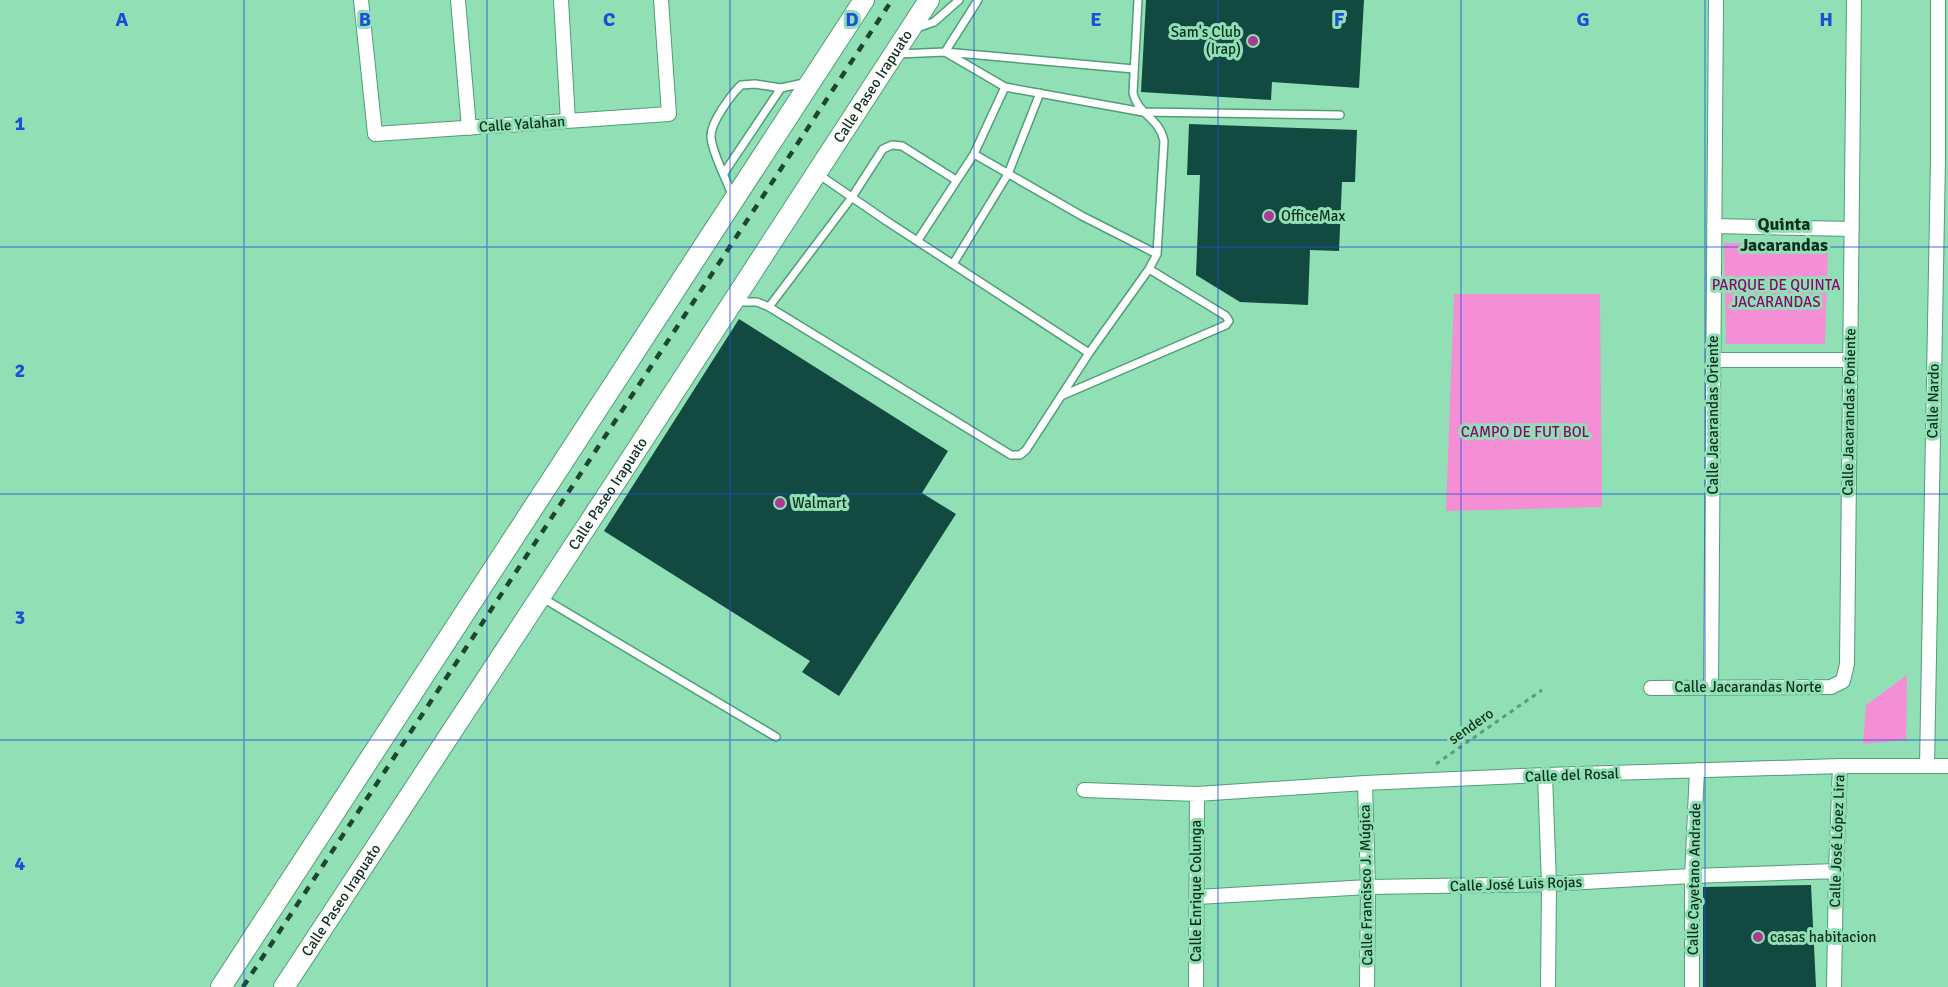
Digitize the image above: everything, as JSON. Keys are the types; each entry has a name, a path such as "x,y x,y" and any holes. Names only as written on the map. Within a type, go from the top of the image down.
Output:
{"main road":[{"path":"221,987 864,0"},
{"name":"Calle Paseo Irapuato","path":"284,987 929,0"}],"street":[{"name":"Calle Yalahan","path":"361,0 375,134 669,114 661,0"},
{"path":"458,0 469,128"},
{"path":"561,0 568,121"},
{"name":"Calle Jacarandas Oriente","path":"1712,686 1716,0"},
{"name":"Calle Jacarandas Poniente","path":"1844,681 1847,664 1854,0"},
{"name":"Calle Nardo","path":"1927,766 1943,159 1938,0"},
{"path":"1714,226 1852,229"},
{"path":"1714,360 1850,360"},
{"name":"Calle Jacarandas Norte","path":"1651,688 1831,687 1844,681"},
{"name":"Calle del Rosal","path":"1084,789 1197,794 1365,783 1545,775 1840,766 1948,766"},
{"name":"Calle José López Lira","path":"1834,987 1840,766"},
{"name":"Calle Cayetano Andrade","path":"1692,987 1692,876 1697,770"},
{"path":"1545,775 1549,884 1548,987"},
{"name":"Calle Francisco J. Múgica","path":"1365,783 1368,887 1367,987"},
{"name":"Calle Enrique Colunga","path":"1196,987 1197,794"},
{"name":"Calle José Luis Rojas","path":"1197,897 1368,887 1549,884 1836,871"}],"lane":[{"path":"909,31 934,22 959,0"},
{"path":"945,52 978,0"},
{"path":"732,303 744,300 769,307 1011,455 1020,455 1026,450 1157,254 1164,141 1162,131 1156,122 1136,104 1133,93 1138,0"},
{"path":"945,52 1005,87 1143,112 1340,115"},
{"path":"893,55 945,52 1134,69"},
{"path":"734,200 712,145 710,134 732,94 741,85 754,84 782,88 811,82"},
{"path":"918,240 974,154 1005,87"},
{"path":"724,173 782,88"},
{"path":"953,264 1008,174 1040,93"},
{"path":"769,307 852,197 883,149 891,145 902,146 956,180"},
{"path":"974,154 1083,216 1157,254"},
{"path":"816,173 1089,353"},
{"path":"1061,396 1226,325 1229,321 1226,316 1149,269"},
{"path":"540,597 776,737"}],"path":[{"name":"sendero","path":"1413,781 1542,690"}],"green space":[{"name":"PARQUE DE QUINTA JACARANDAS","path":"1724,243 1828,244 1825,344 1726,344"},
{"name":"CAMPO DE FUT BOL","path":"1454,294 1600,294 1602,507 1446,511"},
{"path":"1907,675 1906,740 1863,744 1866,705"}],"building":[{"name":"Sam's Club (Irap)","path":"1146,0 1364,0 1359,88 1272,82 1271,100 1141,92"},
{"name":"OfficeMax","path":"1189,124 1357,130 1355,182 1342,182 1339,251 1310,250 1308,305 1240,302 1196,275 1200,175 1187,175"},
{"name":"Walmart","path":"739,319 948,451 922,493 956,514 839,696 802,672 810,661 604,531"},
{"name":"casas habitacion","path":"1811,885 1816,987 1703,987 1703,887"}],"railway":[{"path":"243,987 892,0"}],"place":[{"name":"Sam's Club (Irap)","path":"1253,41"},
{"name":"OfficeMax","path":"1269,216"},
{"name":"Walmart","path":"780,503"},
{"name":"casas habitacion","path":"1758,937"}],"district":[{"name":"Quinta Jacarandas","path":"1784,234"}]}
